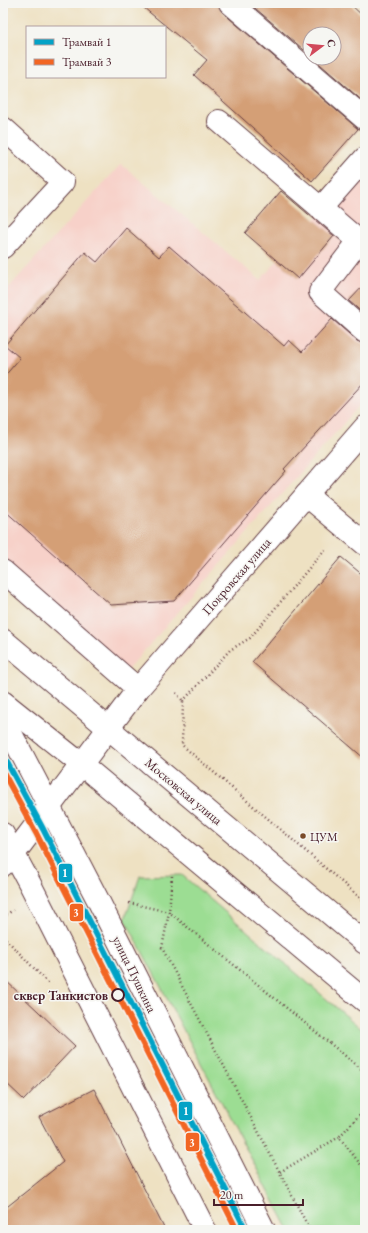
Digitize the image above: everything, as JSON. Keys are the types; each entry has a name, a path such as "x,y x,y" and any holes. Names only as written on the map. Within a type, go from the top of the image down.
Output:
{"main road":[{"path":"230,3 365,119"},
{"path":"219,121 359,241 320,292 365,332"},
{"path":"3,128 63,182 3,247"},
{"path":"321,208 365,158"},
{"name":"Покровская улица","path":"9,859 138,689 365,427"},
{"path":"306,495 365,544"},
{"path":"3,571 138,689"},
{"name":"Московская улица","path":"3,640 365,944"},
{"path":"3,702 81,764 365,1001"},
{"name":"улица Пушкина","path":"3,718 50,805 264,1230"},
{"path":"3,834 9,859 205,1230"}],"path":[{"path":"344,528 250,638 230,650 183,701 182,745 365,902"},
{"path":"176,693 183,701"},
{"path":"173,870 169,912 162,948 310,1230"},
{"path":"126,902 169,912 365,1072"},
{"path":"3,917 16,907"},
{"path":"280,1172 339,1137 365,1109"},
{"path":"339,1137 365,1170"}],"shaded area":[{"path":"121,164 260,280 365,164 365,399 116,683 3,584 3,294"}],"green space":[{"path":"182,875 365,1032 365,1230 289,1230 125,919 140,876"}],"building":[{"path":"138,3 218,3 222,12 358,129 312,181 194,75 207,60"},
{"path":"249,3 349,3 365,18 365,103 322,66 342,66 342,26 302,26 302,48"},
{"path":"281,191 334,236 298,279 245,233"},
{"path":"126,228 159,257 169,246 284,346 289,340 302,352 332,319 357,341 365,344 365,381 284,469 286,471 174,601 111,605 3,509 3,378 20,358 5,345 85,252 97,262"},
{"path":"365,284 365,315 349,301"},
{"path":"341,557 365,577 365,759 252,662"},
{"path":"3,978 75,1046 24,1100 3,1080"},
{"path":"94,1089 165,1230 3,1230 3,1210 63,1162 39,1117"}],"tram line":[{"name":"1","path":"3,755 43,829 246,1230"},
{"name":"3","path":"3,772 36,833 237,1230"}],"place":[{"name":"ЦУМ","path":"303,836"},
{"name":"сквер Танкистов","path":"118,995"}]}
